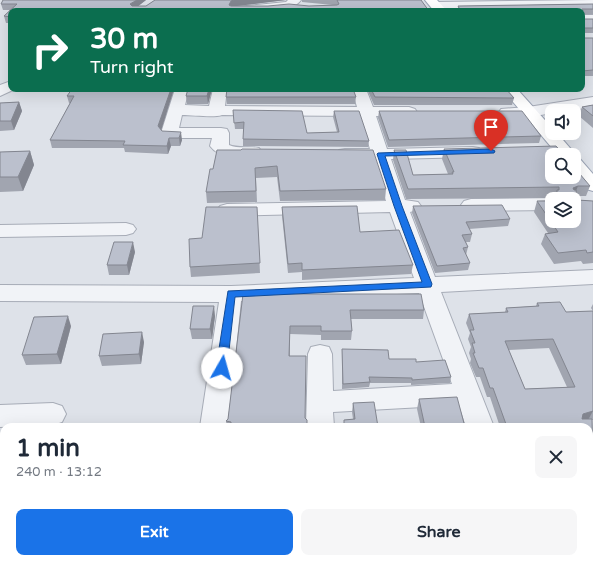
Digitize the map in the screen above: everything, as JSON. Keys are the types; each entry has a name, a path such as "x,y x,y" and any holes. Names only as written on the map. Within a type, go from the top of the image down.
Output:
{"main road":[{"path":"511,92 560,148"},
{"path":"581,171 593,185"}],"street":[{"path":"436,6 593,3"},
{"path":"262,8 296,4"},
{"path":"181,92 169,133 221,134 219,146 223,150 231,152 271,152"},
{"path":"216,112 219,92"},
{"path":"360,92 398,206 479,423"},
{"path":"490,112 528,112 593,102"},
{"path":"175,110 216,112 421,112"},
{"path":"539,150 545,150"},
{"path":"326,153 381,154 487,151"},
{"path":"452,206 545,204"},
{"path":"208,210 429,206"},
{"path":"0,231 126,229"},
{"path":"0,293 231,294 593,277"},
{"path":"215,423 231,294"},
{"path":"320,354 320,423"},
{"path":"321,402 469,394"},
{"path":"0,416 53,414"}],"building":[{"path":"3,0 137,0 130,4 132,6 146,6 155,0 234,0 231,1 229,5 268,6 289,4 309,6 337,5 339,4 337,0 421,0 427,8 13,8 17,4 1,4"},
{"path":"593,4 593,9 459,8 458,6"},
{"path":"585,19 593,19 593,28 585,28"},
{"path":"585,38 593,38 593,70 585,71"},
{"path":"70,92 170,92 158,126 162,131 181,132 179,138 169,138 167,146 123,145 125,141 50,140 74,96 67,96"},
{"path":"187,92 208,92 207,96 186,96"},
{"path":"227,92 354,92 356,97 226,97"},
{"path":"372,92 509,92 514,98 375,97"},
{"path":"19,102 11,121 0,121 0,103"},
{"path":"593,105 593,116 582,107"},
{"path":"233,110 302,111 307,133 339,132 334,111 359,111 369,141 243,139 244,122 234,123"},
{"path":"379,111 522,111 541,136 389,140"},
{"path":"556,146 558,148 545,148 545,184 581,184 581,175 590,186 578,186 573,188 576,192 557,192 559,187 408,189 394,150 406,150 413,175 453,174 452,172 454,172 444,149"},
{"path":"217,150 373,150 386,189 280,191 277,166 255,168 256,191 206,192 210,169 213,169"},
{"path":"30,151 18,177 0,177 0,152"},
{"path":"581,200 593,201 593,252 587,253 586,250 558,253 545,234 558,232 555,228 581,228"},
{"path":"537,201 545,201 545,213"},
{"path":"502,205 510,219 466,222 472,234 462,235 468,247 463,248 470,263 437,266 413,206"},
{"path":"357,206 360,232 399,230 413,265 302,270 302,263 288,264 282,207"},
{"path":"206,207 257,207 260,263 190,267 189,239 202,238"},
{"path":"114,242 133,242 127,265 107,265"},
{"path":"243,294 421,294 424,310 350,310 352,331 321,331 321,326 290,326 289,356 306,356 305,418 307,423 231,423 226,421 228,419"},
{"path":"560,302 566,312 593,311 593,411 583,414 582,419 592,419 592,423 506,423 493,388 490,388 483,368 479,368 473,353 475,353 472,343 475,343 470,330 474,330 469,314 508,312 506,308 539,306 537,303","holes":["553,339 575,387 525,389 505,341"]},
{"path":"193,306 214,306 210,329 190,329"},
{"path":"68,316 57,354 22,355 34,317"},
{"path":"142,332 139,354 99,356 103,334"},
{"path":"342,349 388,350 389,359 416,359 416,362 445,360 451,377 412,380 412,378 369,377 370,382 343,384"},
{"path":"457,397 464,423 424,423 419,399"},
{"path":"374,402 377,423 344,423 344,420 355,419 353,403"}],"route":[{"path":"222,368 231,294 428,284 398,206 381,154 491,151"}]}
